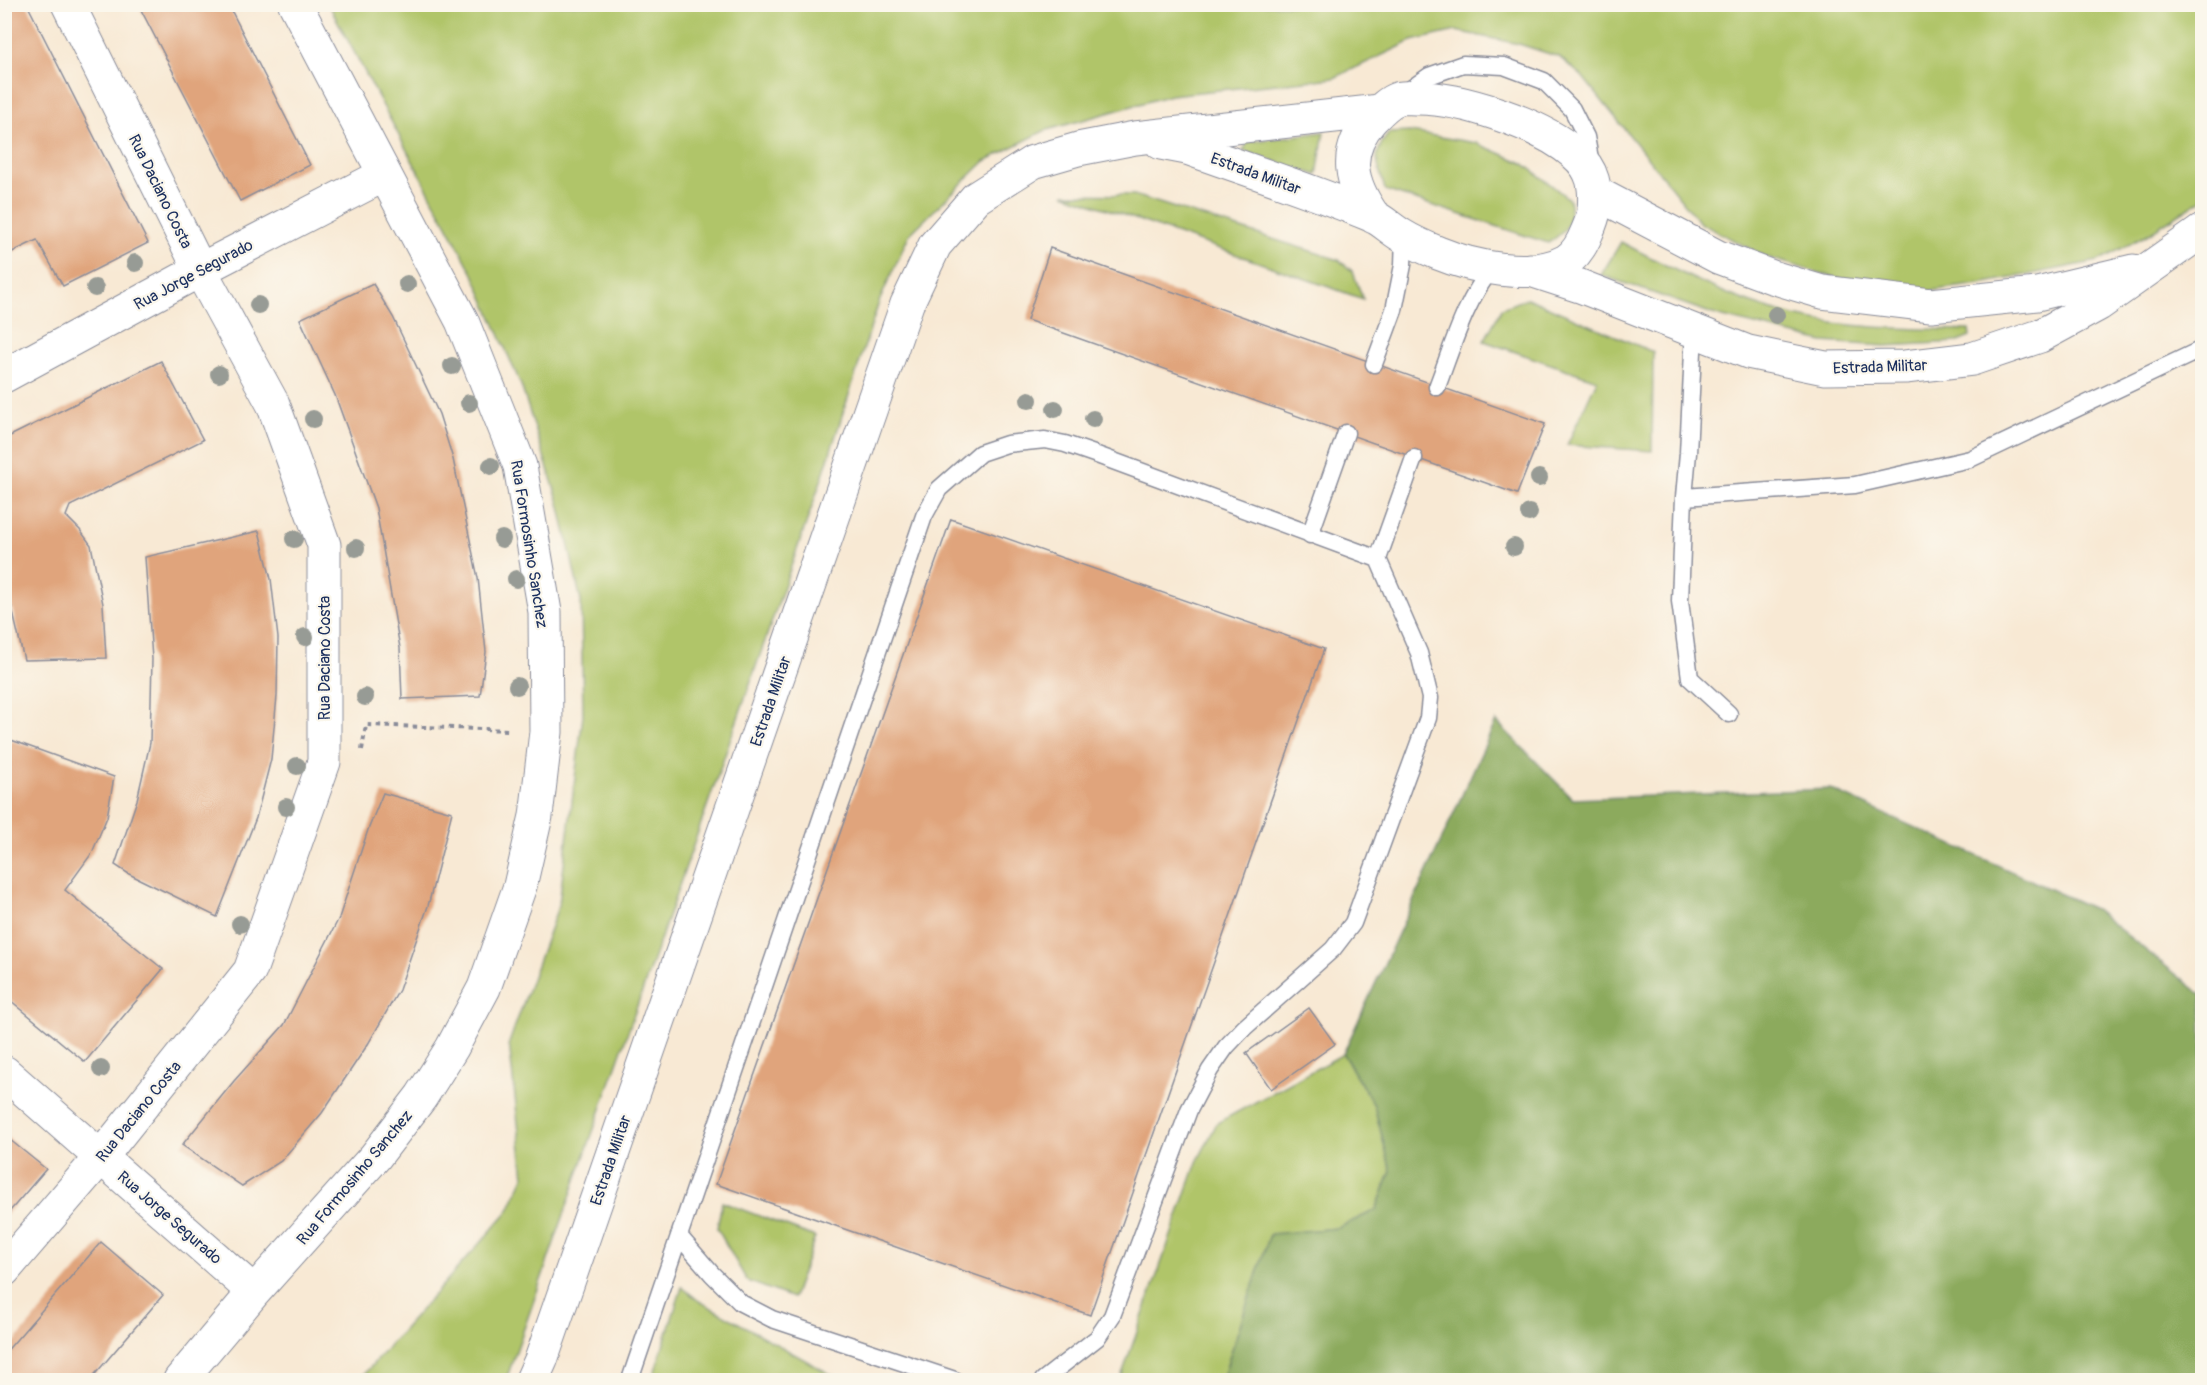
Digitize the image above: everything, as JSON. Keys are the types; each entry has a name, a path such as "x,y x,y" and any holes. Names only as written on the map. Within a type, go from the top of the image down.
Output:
{"street":[{"name":"Rua Daciano Costa","path":"4,1270 101,1157 250,971 324,762 324,545 273,404 200,270 68,4"},
{"name":"Rua Formosinho Sanchez","path":"180,1380 254,1292 375,1158 421,1097 458,1038 484,988 520,886 536,816 546,732 545,612 520,466 462,321 295,4"},
{"name":"Estrada Militar","path":"532,1380 549,1338 907,304 935,245 976,198 1033,162 1078,149 1136,138 1388,105 1423,98 1458,103 1501,114 1542,132 1576,154 1595,184 1718,257 1822,292 1931,305 2037,294 2149,267"},
{"name":"Estrada Militar","path":"1374,216 1359,196 1352,168 1353,151 1361,130 1388,105"},
{"name":"Estrada Militar","path":"1136,138 1187,148 1374,216 1404,237 1439,254 1482,267 1547,269 1568,260 1582,243 1593,217 1595,184"},
{"name":"Rua Jorge Segurado","path":"4,376 200,270 384,175"},
{"name":"Estrada Militar","path":"1531,270 1580,286 1748,352 1826,368 1905,367 1972,359 2040,336 2099,304 2202,231"},
{"name":"Rua Jorge Segurado","path":"4,1072 254,1292"}],"lane":[{"path":"1388,105 1429,76 1463,64 1504,66 1544,81 1572,110 1586,137 1595,184"},
{"path":"1374,364 1394,310 1403,265 1404,237"},
{"path":"1437,387 1470,300 1494,267"},
{"path":"1694,331 1680,602 1690,678 1729,714"},
{"path":"1684,497 1855,485 1970,459 2202,349"},
{"path":"1310,534 1346,433"},
{"path":"630,1380 924,516 939,489 980,453 1007,444 1045,440 1097,455 1378,559"},
{"path":"1043,1380 1097,1338 1113,1316 1190,1110 1210,1070 1226,1047 1333,949 1353,923 1428,718 1430,698 1419,653 1378,559 1414,458"},
{"path":"679,1236 741,1303 761,1314 955,1380"}],"path":[{"path":"324,762 360,767 366,724 546,732"}],"green space":[{"path":"329,5 2202,5 2202,199 2145,236 2098,261 1980,284 1929,291 1850,282 1766,257 1700,223 1582,76 1559,57 1519,44 1456,31 1412,41 1334,78 1171,95 1044,131 985,161 909,235 879,302 821,481 506,1380 359,1380 509,1210 524,1177 509,1043 559,904 583,715 581,601 559,503 521,385 473,274"},
{"path":"1324,132 1317,175 1243,151 1248,142"},
{"path":"1410,132 1476,143 1523,163 1570,200 1569,220 1564,230 1548,243 1385,190 1377,160 1379,148 1389,133"},
{"path":"1064,194 1134,195 1339,260 1353,272 1363,299"},
{"path":"1621,242 1727,294 1771,310 1837,324 1903,329 1969,330 1970,337 1958,342 1885,346 1823,342 1719,316 1601,275"},
{"path":"1527,298 1653,352 1652,451 1567,445 1597,380 1484,341 1502,308"},
{"path":"1496,721 1573,799 1830,789 2094,909 2202,995 2202,1380 1222,1380 1270,1234 1338,1228 1376,1210 1391,1171 1374,1105 1343,1054"},
{"path":"1343,1054 1374,1105 1391,1171 1376,1210 1338,1228 1270,1235 1222,1380 1120,1380 1197,1162 1217,1123"},
{"path":"722,1202 815,1237 793,1298 747,1281 717,1228"},
{"path":"682,1287 699,1301 841,1380 652,1380"}],"building":[{"path":"4,4 27,4 148,243 63,286 37,240 4,256"},
{"path":"138,4 228,4 310,165 240,201"},
{"path":"1050,248 1545,424 1517,494 1027,320"},
{"path":"373,284 393,317 439,414 453,459 478,578 486,652 480,696 402,699 400,648 376,508 335,395 300,319"},
{"path":"161,361 203,440 70,506 66,516 91,545 103,604 106,658 24,660 4,574 4,439"},
{"path":"951,519 1324,649 1090,1315 716,1184"},
{"path":"259,531 271,579 278,638 277,696 271,759 256,818 217,917 115,865 137,800 150,743 152,659 145,557"},
{"path":"11,740 114,777 107,817 92,853 65,890 163,969 85,1062 4,995 4,763"},
{"path":"383,793 452,812 428,906 399,990 368,1044 322,1113 281,1161 242,1186 182,1145 234,1081 284,1025 339,918 368,830"},
{"path":"1309,1008 1335,1044 1271,1089 1246,1053"},
{"path":"4,1135 46,1169 4,1218"},
{"path":"101,1242 163,1295 90,1380 4,1380 4,1354"}]}
